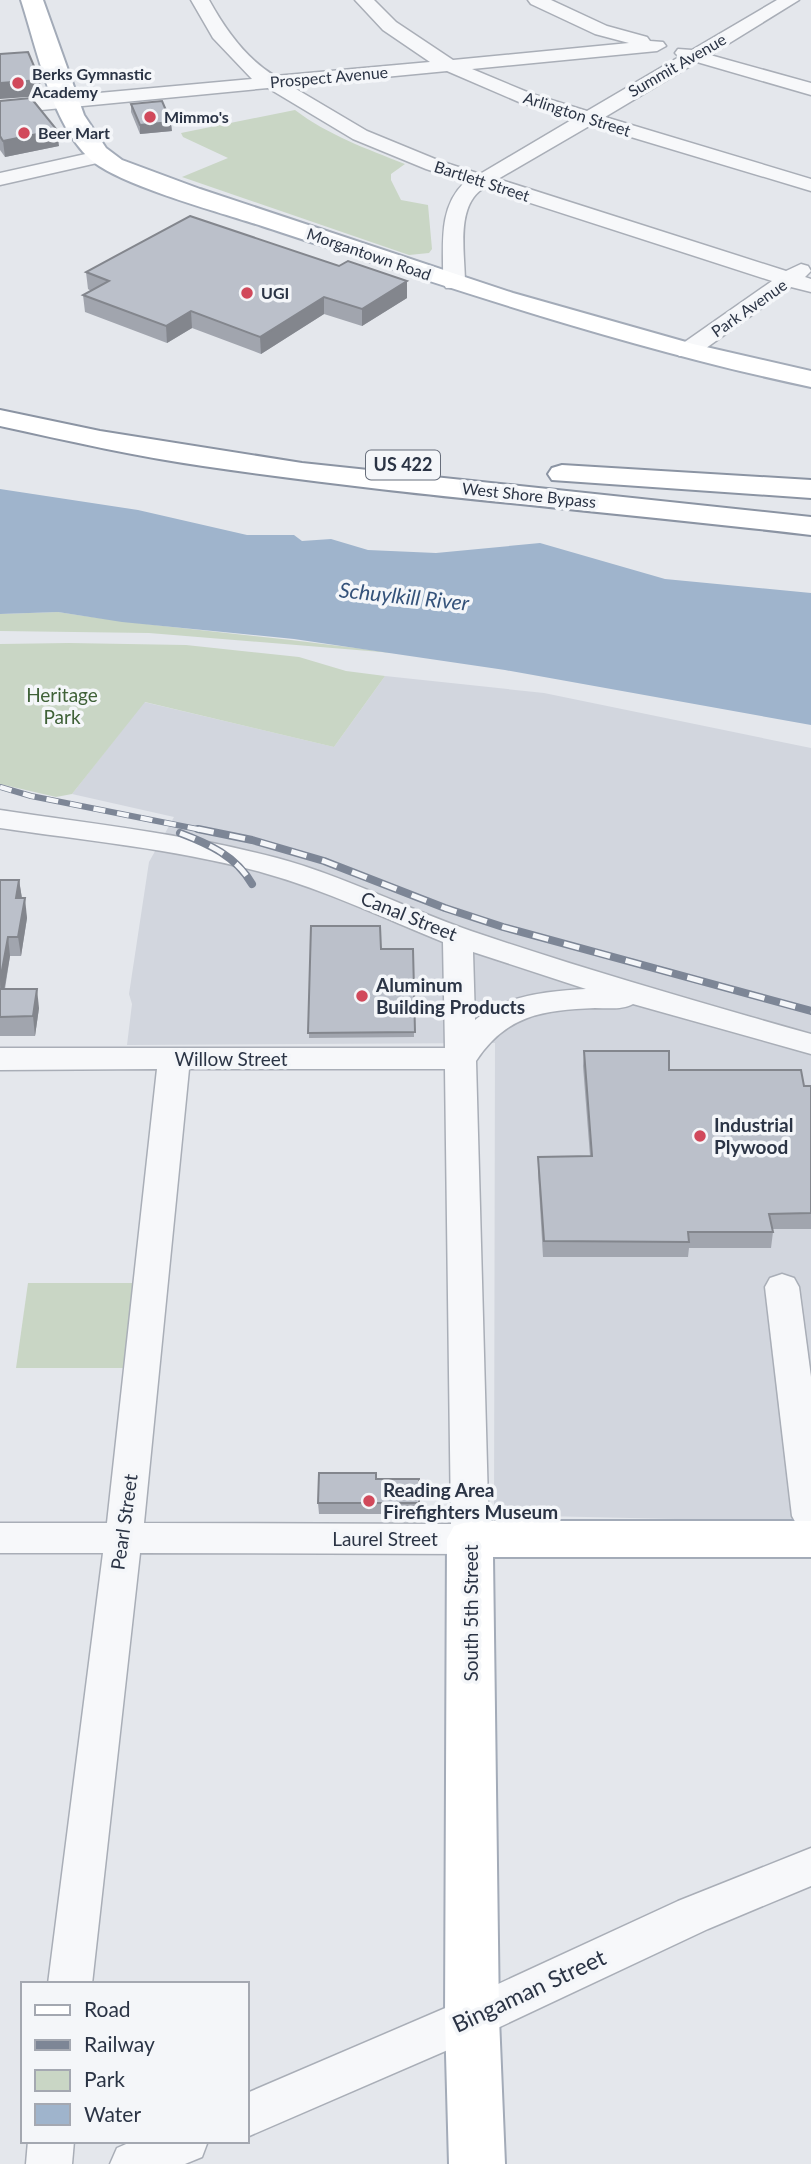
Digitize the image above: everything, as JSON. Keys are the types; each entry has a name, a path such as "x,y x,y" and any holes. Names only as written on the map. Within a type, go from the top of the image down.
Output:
{"main road":[{"name":"Morgantown Road","path":"32,0 67,102 81,133 99,157 122,169 454,283 586,325 811,379"},
{"name":"West Shore Bypass","path":"0,406 118,434 231,452 811,491"},
{"name":"West Shore Bypass","path":"0,418 132,447 255,466 811,526"},
{"path":"613,504 811,519"},
{"name":"Laurel Street","path":"470,1539 811,1539"},
{"name":"South 5th Street","path":"470,1539 472,2018 477,2164"}],"street":[{"name":"Bartlett Street","path":"200,0 219,34 259,75 360,135 406,155 481,181 811,286"},
{"name":"Arlington Street","path":"364,0 387,24 450,66 529,100 811,185"},
{"path":"537,0 601,30 811,89"},
{"name":"Summit Avenue","path":"454,283 457,205 471,187 790,0"},
{"path":"803,0 811,2"},
{"name":"Prospect Avenue","path":"0,108 657,46"},
{"path":"0,179 99,157"},
{"name":"Park Avenue","path":"687,351 811,264"},
{"name":"Canal Street","path":"0,819 196,848 269,864 321,881 458,936 648,998 811,1044"},
{"name":"South 5th Street","path":"458,936 470,1539"},
{"path":"462,1058 490,1023 542,1003 575,999 648,998"},
{"name":"Willow Street","path":"0,1059 462,1058"},
{"name":"Pearl Street","path":"70,1982 117,1578 124,1538 174,1059"},
{"path":"782,1287 811,1516"},
{"name":"Laurel Street","path":"0,1538 470,1539"},
{"name":"Bingaman Street","path":"248,2115 472,2018 680,1921 811,1867"},
{"path":"49,2164 51,2143"},
{"path":"133,2164 181,2143"}],"shaded area":[{"path":"385,676 544,693 811,748 811,1522 494,1515 495,1043 127,1045 132,1004 129,994 149,862 174,817 72,794 144,702 334,747"}],"green space":[{"path":"295,110 334,134 405,164 391,174 391,180 401,200 428,205 432,249 429,253 409,255 182,177 228,158 183,137 181,133"},
{"path":"58,612 393,653 149,633 0,631 0,614"},
{"name":"Heritage Park","path":"0,644 186,645 299,657 346,671 385,676 334,747 145,702 72,794 56,797 0,784"},
{"path":"28,1283 132,1283 136,1286 126,1368 16,1368"}],"water":[{"name":"Schuylkill River","path":"0,489 138,510 247,535 294,535 302,541 331,539 368,550 436,553 540,543 665,579 811,593 811,725 505,670 294,639 122,622 58,612 0,614"}],"building":[{"path":"28,52 40,80 0,83 0,54"},
{"path":"31,98 57,130 3,141 0,136 0,101"},
{"path":"162,101 171,122 140,125 131,104"},
{"name":"UGI","path":"190,216 339,266 348,261 407,281 362,309 324,297 260,337 191,311 166,326 83,295 109,281 86,272"},
{"path":"0,880 19,880 16,898 25,898 18,937 8,937 0,981"},
{"name":"Aluminum Building Products","path":"311,926 380,926 381,949 413,949 415,1032 308,1033"},
{"path":"0,989 37,989 33,1016 0,1017"},
{"name":"Industrial Plywood","path":"584,1051 669,1051 669,1070 801,1070 804,1086 811,1086 811,1213 769,1214 773,1232 688,1232 689,1242 544,1241 538,1157 592,1156"},
{"name":"Reading Area Firefighters Museum","path":"319,1473 376,1473 376,1479 419,1479 419,1503 318,1503"}],"railway":[{"path":"0,787 31,796 207,831"},
{"path":"198,829 252,840 324,861 445,908 503,927 811,1011"},
{"path":"180,833 230,858 252,884"}],"place":[{"name":"Berks Gymnastic Academy","path":"18,83"},
{"name":"Mimmo's","path":"150,117"},
{"name":"Beer Mart","path":"24,133"},
{"name":"UGI","path":"247,293"},
{"name":"Aluminum Building Products","path":"362,996"},
{"name":"Industrial Plywood","path":"700,1136"},
{"name":"Reading Area Firefighters Museum","path":"369,1501"}]}
